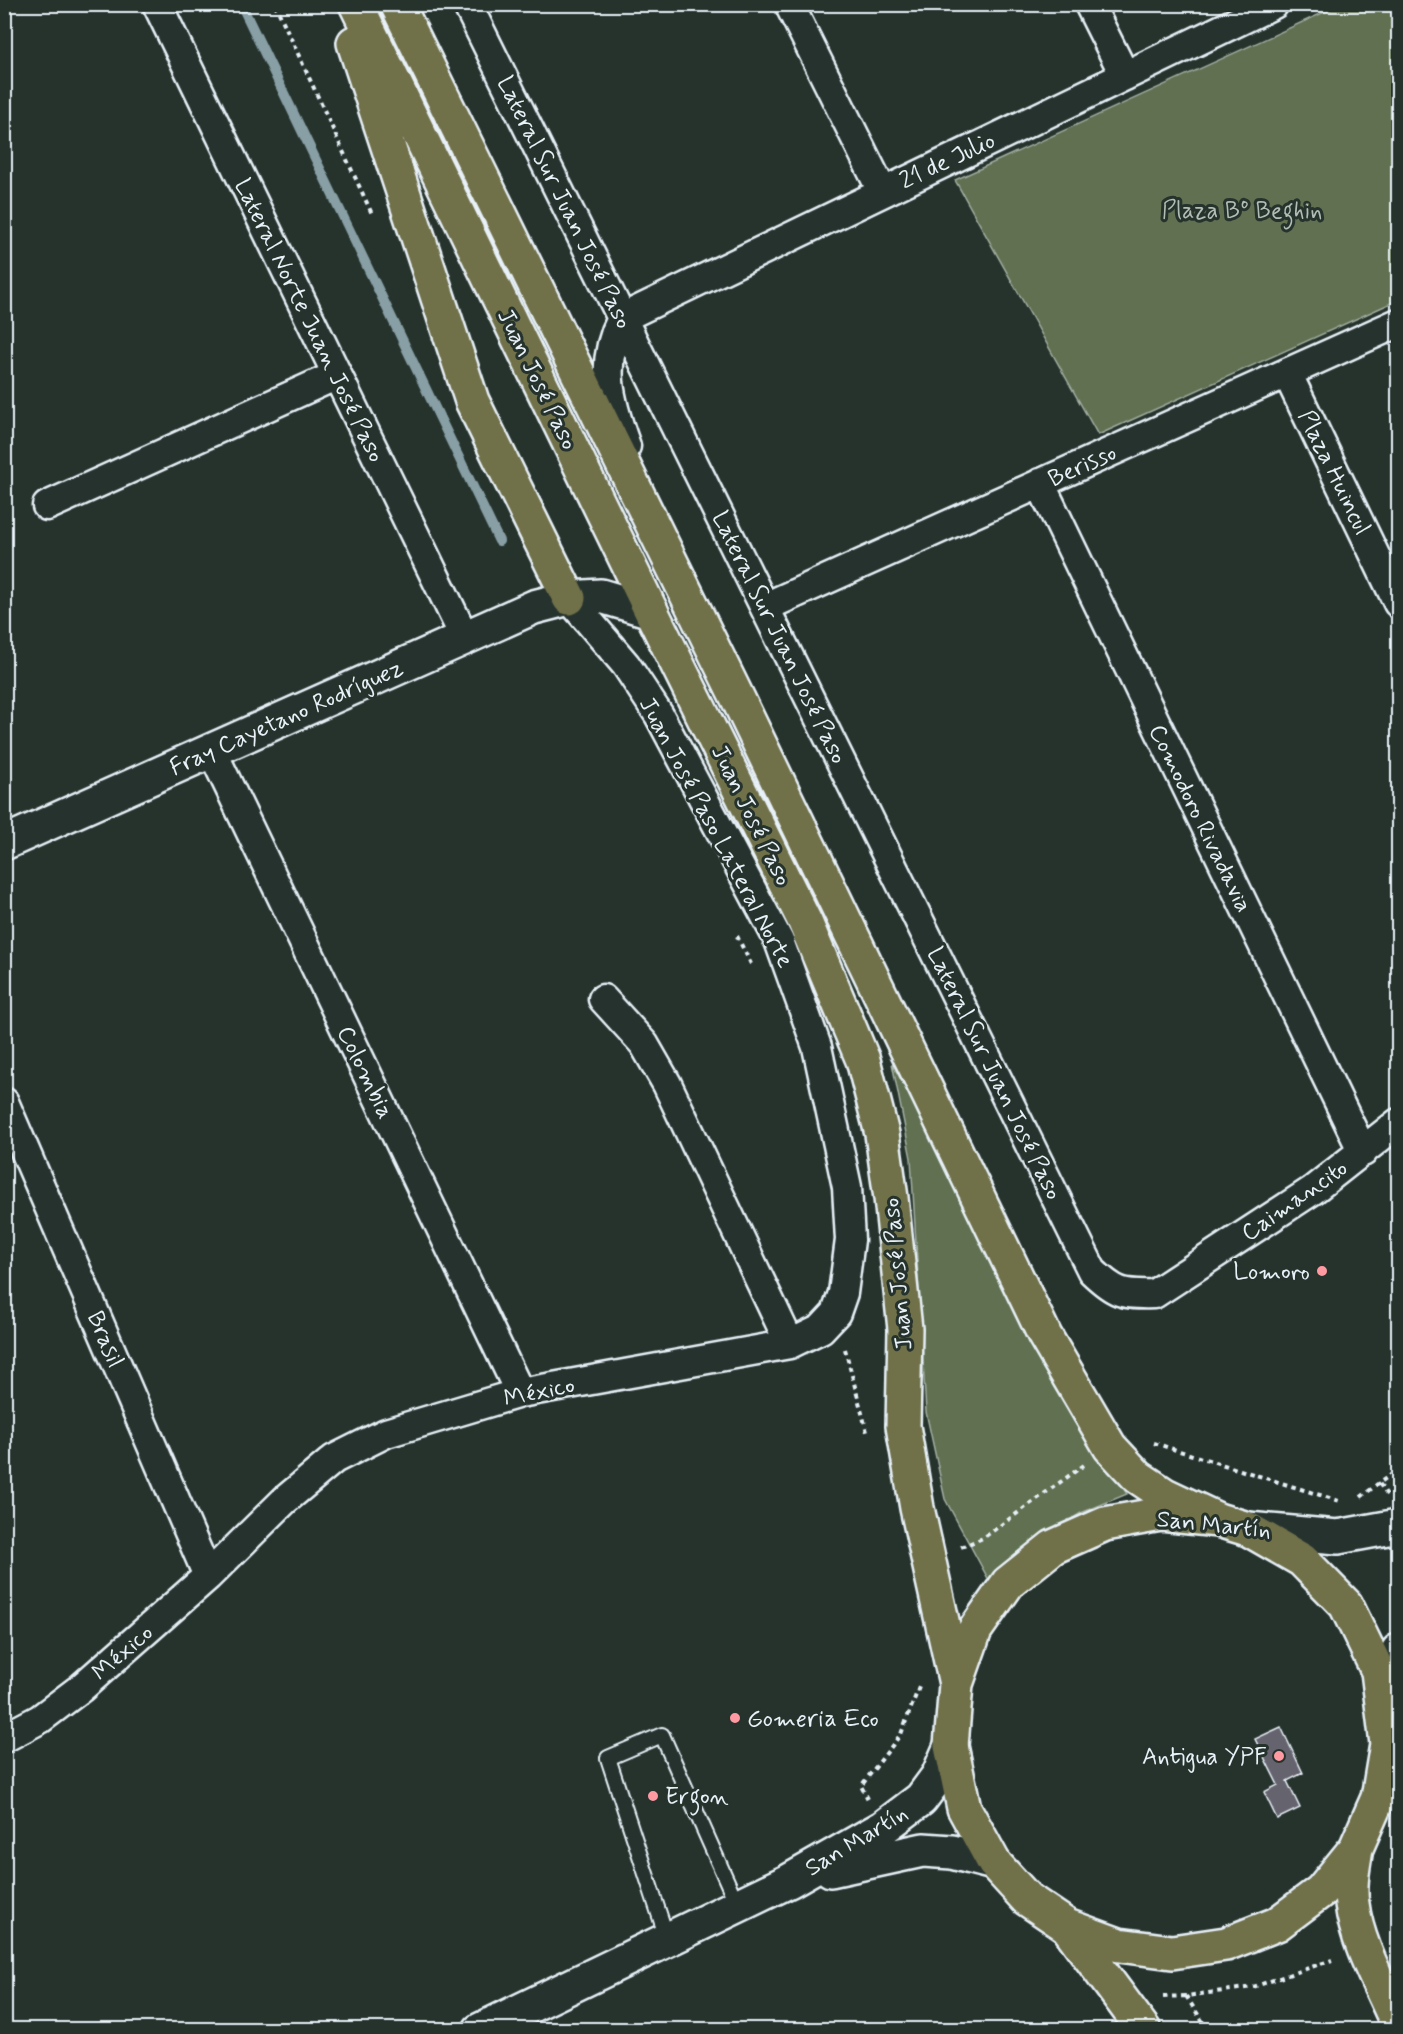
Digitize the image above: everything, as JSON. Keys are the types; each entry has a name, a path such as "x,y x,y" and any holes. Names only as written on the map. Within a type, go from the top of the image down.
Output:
{"highway":[{"path":"341,4 385,129 472,401 569,598"},
{"name":"Juan José Paso","path":"356,4 651,612 806,922 862,1060 882,1134 891,1198 905,1329 903,1426 917,1508 956,1684"},
{"name":"Juan José Paso","path":"397,4 662,544 1045,1336 1110,1447 1138,1477 1165,1495 1233,1524 1302,1560 1346,1605 1378,1671 1388,1744"},
{"name":"San Martín","path":"951,1746 956,1684 975,1630 1008,1583 1053,1547 1105,1524 1161,1514 1233,1524"},
{"path":"1388,1744 1378,1798 1356,1848 1350,1883 1352,1905 1365,1948 1398,2025"},
{"path":"951,1746 964,1808 994,1863 1027,1899 1067,1926 1119,1946 1172,1952 1226,1944 1277,1924 1321,1891 1356,1848"},
{"path":"1067,1926 1143,2030"}],"main road":[{"name":"Fray Cayetano Rodríguez","path":"4,843 464,636 534,607 569,598 601,596 651,612"},
{"name":"San Martín","path":"1233,1524 1338,1537 1395,1514"},
{"path":"1388,1744 1398,1651"},
{"name":"San Martín","path":"480,2030 737,1904 789,1881 884,1827 921,1799 938,1776 951,1746"},
{"name":"San Martín","path":"789,1881 923,1850 952,1852 994,1863"}],"street":[{"name":"Lateral Norte Juan José Paso","path":"157,4 464,636"},
{"name":"Lateral Sur Juan José Paso","path":"467,4 1092,1271"},
{"path":"789,4 882,191"},
{"path":"1089,4 1125,76"},
{"name":"21 de Julio","path":"622,318 1274,4"},
{"path":"622,318 612,339 607,371 615,416 662,544"},
{"name":"Berisso","path":"765,607 1398,323"},
{"name":"Plaza Huincul","path":"1287,374 1398,603"},
{"path":"47,506 337,375"},
{"name":"Comodoro Rivadavia","path":"1040,483 1363,1152"},
{"name":"Juan José Paso Lateral Norte","path":"569,598 626,665 659,715 779,941 817,1047 847,1187 850,1240 843,1293 836,1313 822,1329 790,1344"},
{"name":"Colombia","path":"212,751 520,1393"},
{"path":"603,999 644,1044 667,1084 790,1344"},
{"name":"Brasil","path":"4,1102 208,1576"},
{"name":"Caimancito","path":"1092,1271 1112,1290 1130,1295 1154,1294 1313,1190 1398,1123"},
{"name":"México","path":"4,1738 40,1719 81,1688 208,1576 285,1500 334,1459 386,1433 520,1393 790,1344"}],"lane":[{"path":"667,1938 608,1758 662,1735 737,1904"}],"path":[{"path":"275,4 375,222"},
{"path":"1395,1514 1378,1483 1398,1470"},
{"path":"1208,2030 1186,1996 1252,1987 1365,1948"}],"green space":[{"name":"Plaza Bº Beghin","path":"1340,5 1398,5 1398,300 1098,435 955,180"},
{"path":"892,1063 1088,1436 1127,1494 1081,1513 1031,1544 991,1584 945,1499 926,1412 911,1158"}],"building":[{"name":"Antigua YPF","path":"1281,1727 1303,1773 1287,1781 1300,1808 1277,1819 1264,1792 1278,1785 1255,1739"}],"waterway":[{"path":"241,4 499,541"}],"place":[{"name":"Lomoro","path":"1322,1271"},
{"name":"Gomeria Eco","path":"735,1718"},
{"name":"Antigua YPF","path":"1279,1756"},
{"name":"Ergon","path":"653,1796"}]}
